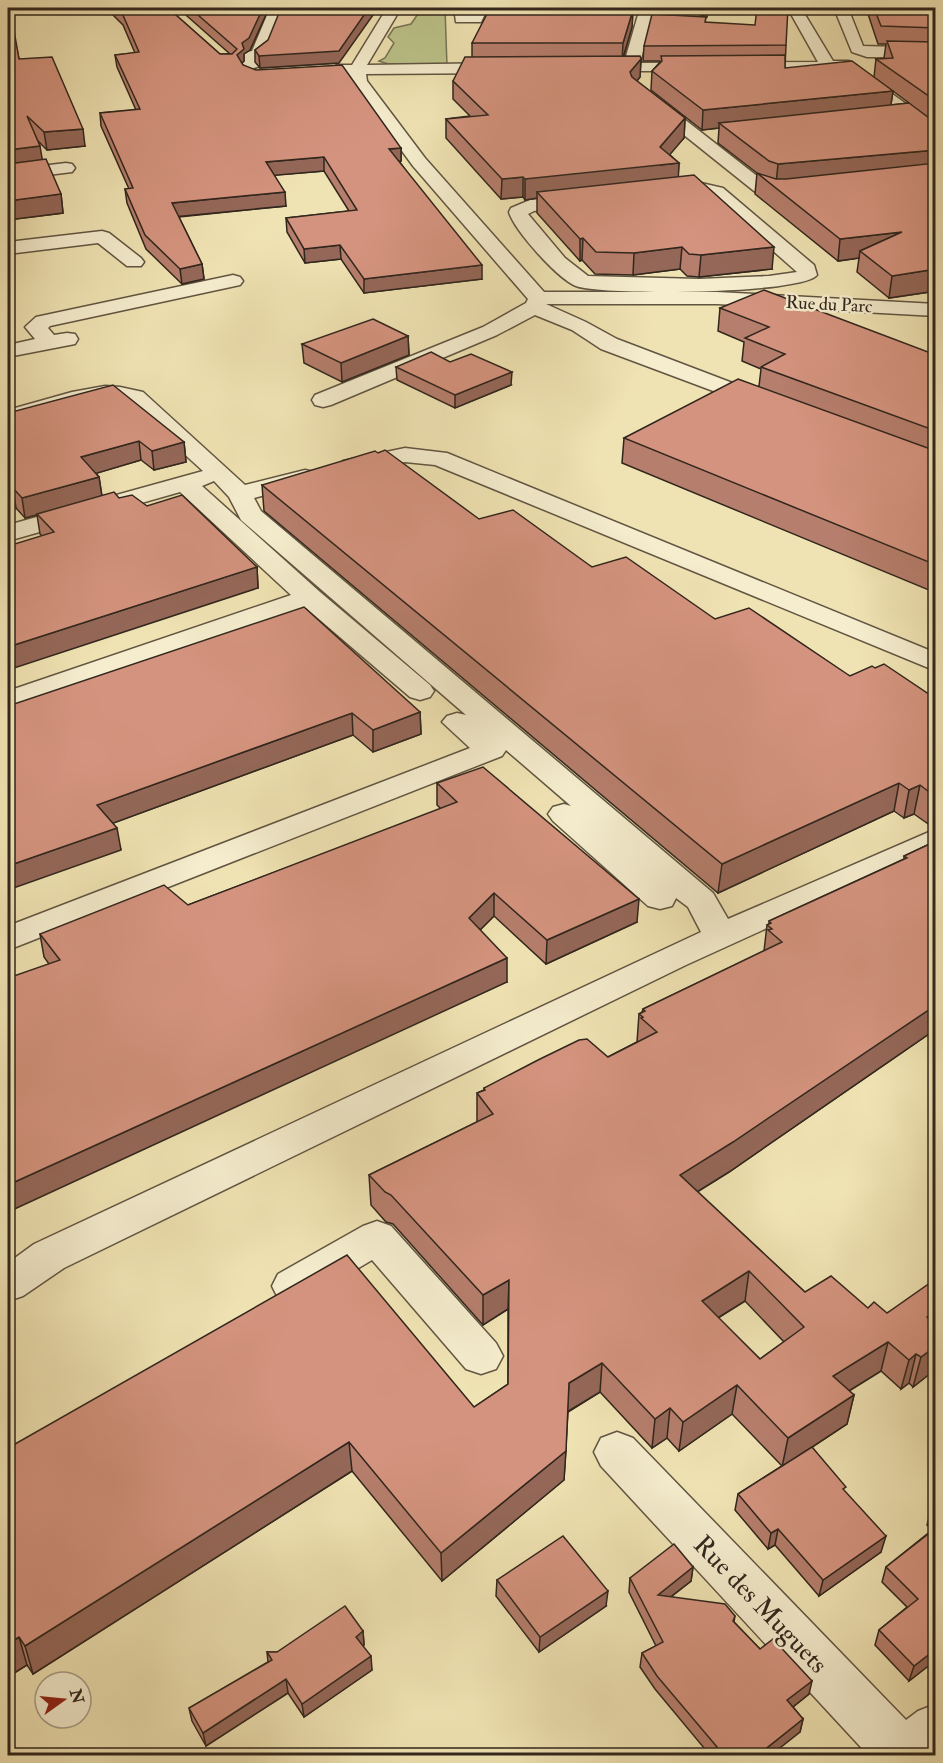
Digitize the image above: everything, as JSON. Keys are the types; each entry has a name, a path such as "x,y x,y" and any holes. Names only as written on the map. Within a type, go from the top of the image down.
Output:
{"street":[{"path":"250,62 258,54 277,8"},
{"path":"394,8 357,69 359,81 419,162 497,252 537,303 609,344 784,411"},
{"path":"461,8 461,19 476,19 481,8"},
{"path":"646,8 639,91 760,187 774,192 819,188"},
{"path":"723,8 796,10 837,63"},
{"path":"841,8 857,49 867,52 936,53"},
{"path":"796,47 837,63 936,134"},
{"path":"224,57 250,62"},
{"path":"576,68 642,71 771,57 837,63"},
{"path":"250,62 253,74 270,74"},
{"path":"642,71 674,81 837,63"},
{"path":"317,71 520,68"},
{"path":"888,118 911,115"},
{"path":"699,137 720,135"},
{"path":"8,174 66,168"},
{"path":"701,188 717,192 808,271 802,279 786,282 592,284 575,279 544,246 520,218 518,212 523,208 701,188"},
{"path":"8,248 102,237 134,262"},
{"path":"497,252 544,246"},
{"path":"49,343 36,327 43,321 233,281"},
{"name":"Rue du Parc","path":"537,303 651,297 739,299 936,310"},
{"path":"323,400 481,335 537,303"},
{"path":"8,351 84,335"},
{"path":"8,417 94,394 122,393 135,398 220,473 240,494 250,515 701,902 720,936"},
{"path":"240,494 260,487 405,455 439,459 936,663"},
{"path":"8,533 220,473"},
{"path":"184,483 310,598 660,898"},
{"path":"8,700 310,598"},
{"path":"8,939 490,750"},
{"path":"8,1284 49,1256 720,936 936,839"},
{"path":"264,1304 377,1237 481,1356"},
{"path":"8,1256 49,1256"},
{"name":"Rue des Muguets","path":"617,1452 912,1749"}],"green space":[{"path":"422,8 445,8 447,66 388,64 379,61 385,58 394,43 388,37 394,28 411,24"}],"building":[{"path":"8,8 10,8 19,59 52,57 83,129 44,132 27,116 40,146 8,150"},
{"path":"116,8 168,8 220,54 232,54 237,49 190,8 263,8 249,38 242,43 244,49 237,55 243,65 256,70 342,65 401,148 389,149 482,265 364,279 340,245 304,249 286,218 357,210 324,157 266,162 285,192 172,203 202,264 180,269 145,235 125,189 133,188 100,113 140,109 115,55 139,52 122,13"},
{"path":"281,8 369,8 339,51 259,56 255,50 268,40"},
{"path":"490,8 633,10 623,43 472,43"},
{"path":"757,8 788,8 786,45 644,46 652,14 706,17 705,22 755,25"},
{"path":"874,8 936,8 936,28 881,26"},
{"path":"887,41 936,42 936,101 876,59 893,58"},
{"path":"785,55 785,68 852,61 893,91 703,110 652,71 662,61 661,56"},
{"path":"640,56 641,59 630,72 632,77 685,118 660,147 679,163 525,179 523,177 502,179 446,119 488,115 453,81 465,57"},
{"path":"909,103 936,121 936,150 778,164 769,161 719,123"},
{"path":"46,159 61,194 8,201 8,164"},
{"path":"936,163 936,269 892,276 860,251 902,232 840,239 757,173 776,179 786,179"},
{"path":"694,175 774,247 701,255 689,254 682,247 634,253 596,252 583,238 580,239 537,192"},
{"path":"764,290 936,355 936,431 761,367 785,354 745,338 769,327 720,308"},
{"path":"373,319 408,336 341,363 302,344"},
{"path":"431,352 450,362 471,354 512,372 455,395 396,367"},
{"path":"738,379 936,451 936,565 624,438"},
{"path":"113,385 184,442 152,451 139,441 81,457 99,477 22,498 13,488 8,489 8,413"},
{"path":"385,450 479,519 513,510 592,567 626,557 715,619 749,608 850,676 872,666 875,668 884,664 936,699 936,797 920,785 909,790 899,783 722,864 262,485"},
{"path":"114,492 119,498 132,495 147,506 182,495 257,567 8,647 8,546 54,532 37,514"},
{"path":"304,607 420,712 373,730 352,713 97,805 117,828 8,866 8,706"},
{"path":"483,767 639,899 547,940 494,893 469,918 507,958 8,1185 8,978 60,960 40,934 164,885 188,905 457,802 437,783"},
{"path":"936,841 936,1005 733,1142 680,1175 805,1292 831,1276 868,1308 874,1302 887,1313 930,1283 936,1288 936,1310 927,1317 936,1325 936,1346 921,1357 916,1354 909,1360 888,1342 833,1376 854,1395 788,1438 737,1385 683,1422 670,1408 655,1419 602,1363 569,1383 566,1451 441,1553 349,1442 25,1646 19,1637 8,1644 8,1448 347,1255 474,1407 508,1384 509,1280 483,1295 391,1195 385,1192 369,1175 493,1114 477,1093 538,1060 579,1040 587,1039 608,1057 657,1032 641,1018 643,1017 639,1014 645,1011 643,1009 782,942 768,930 772,929 767,925 771,923 769,921 907,858 904,856","holes":["749,1271 804,1327 760,1359 702,1301"]},
{"path":"812,1447 846,1487 843,1489 886,1536 823,1580 778,1529 771,1533 738,1494"},
{"path":"936,1528 936,1649 914,1666 879,1630 918,1599 886,1567"},
{"path":"563,1536 608,1591 540,1637 497,1580"},
{"path":"674,1544 693,1567 658,1595 725,1604 735,1616 733,1621 760,1649 773,1639 812,1681 787,1700 803,1719 758,1755 707,1755 717,1747 657,1676 642,1653 663,1642 630,1578"},
{"path":"345,1606 363,1631 356,1637 371,1656 302,1704 286,1679 203,1733 189,1708 272,1660 267,1652 277,1652"}]}
